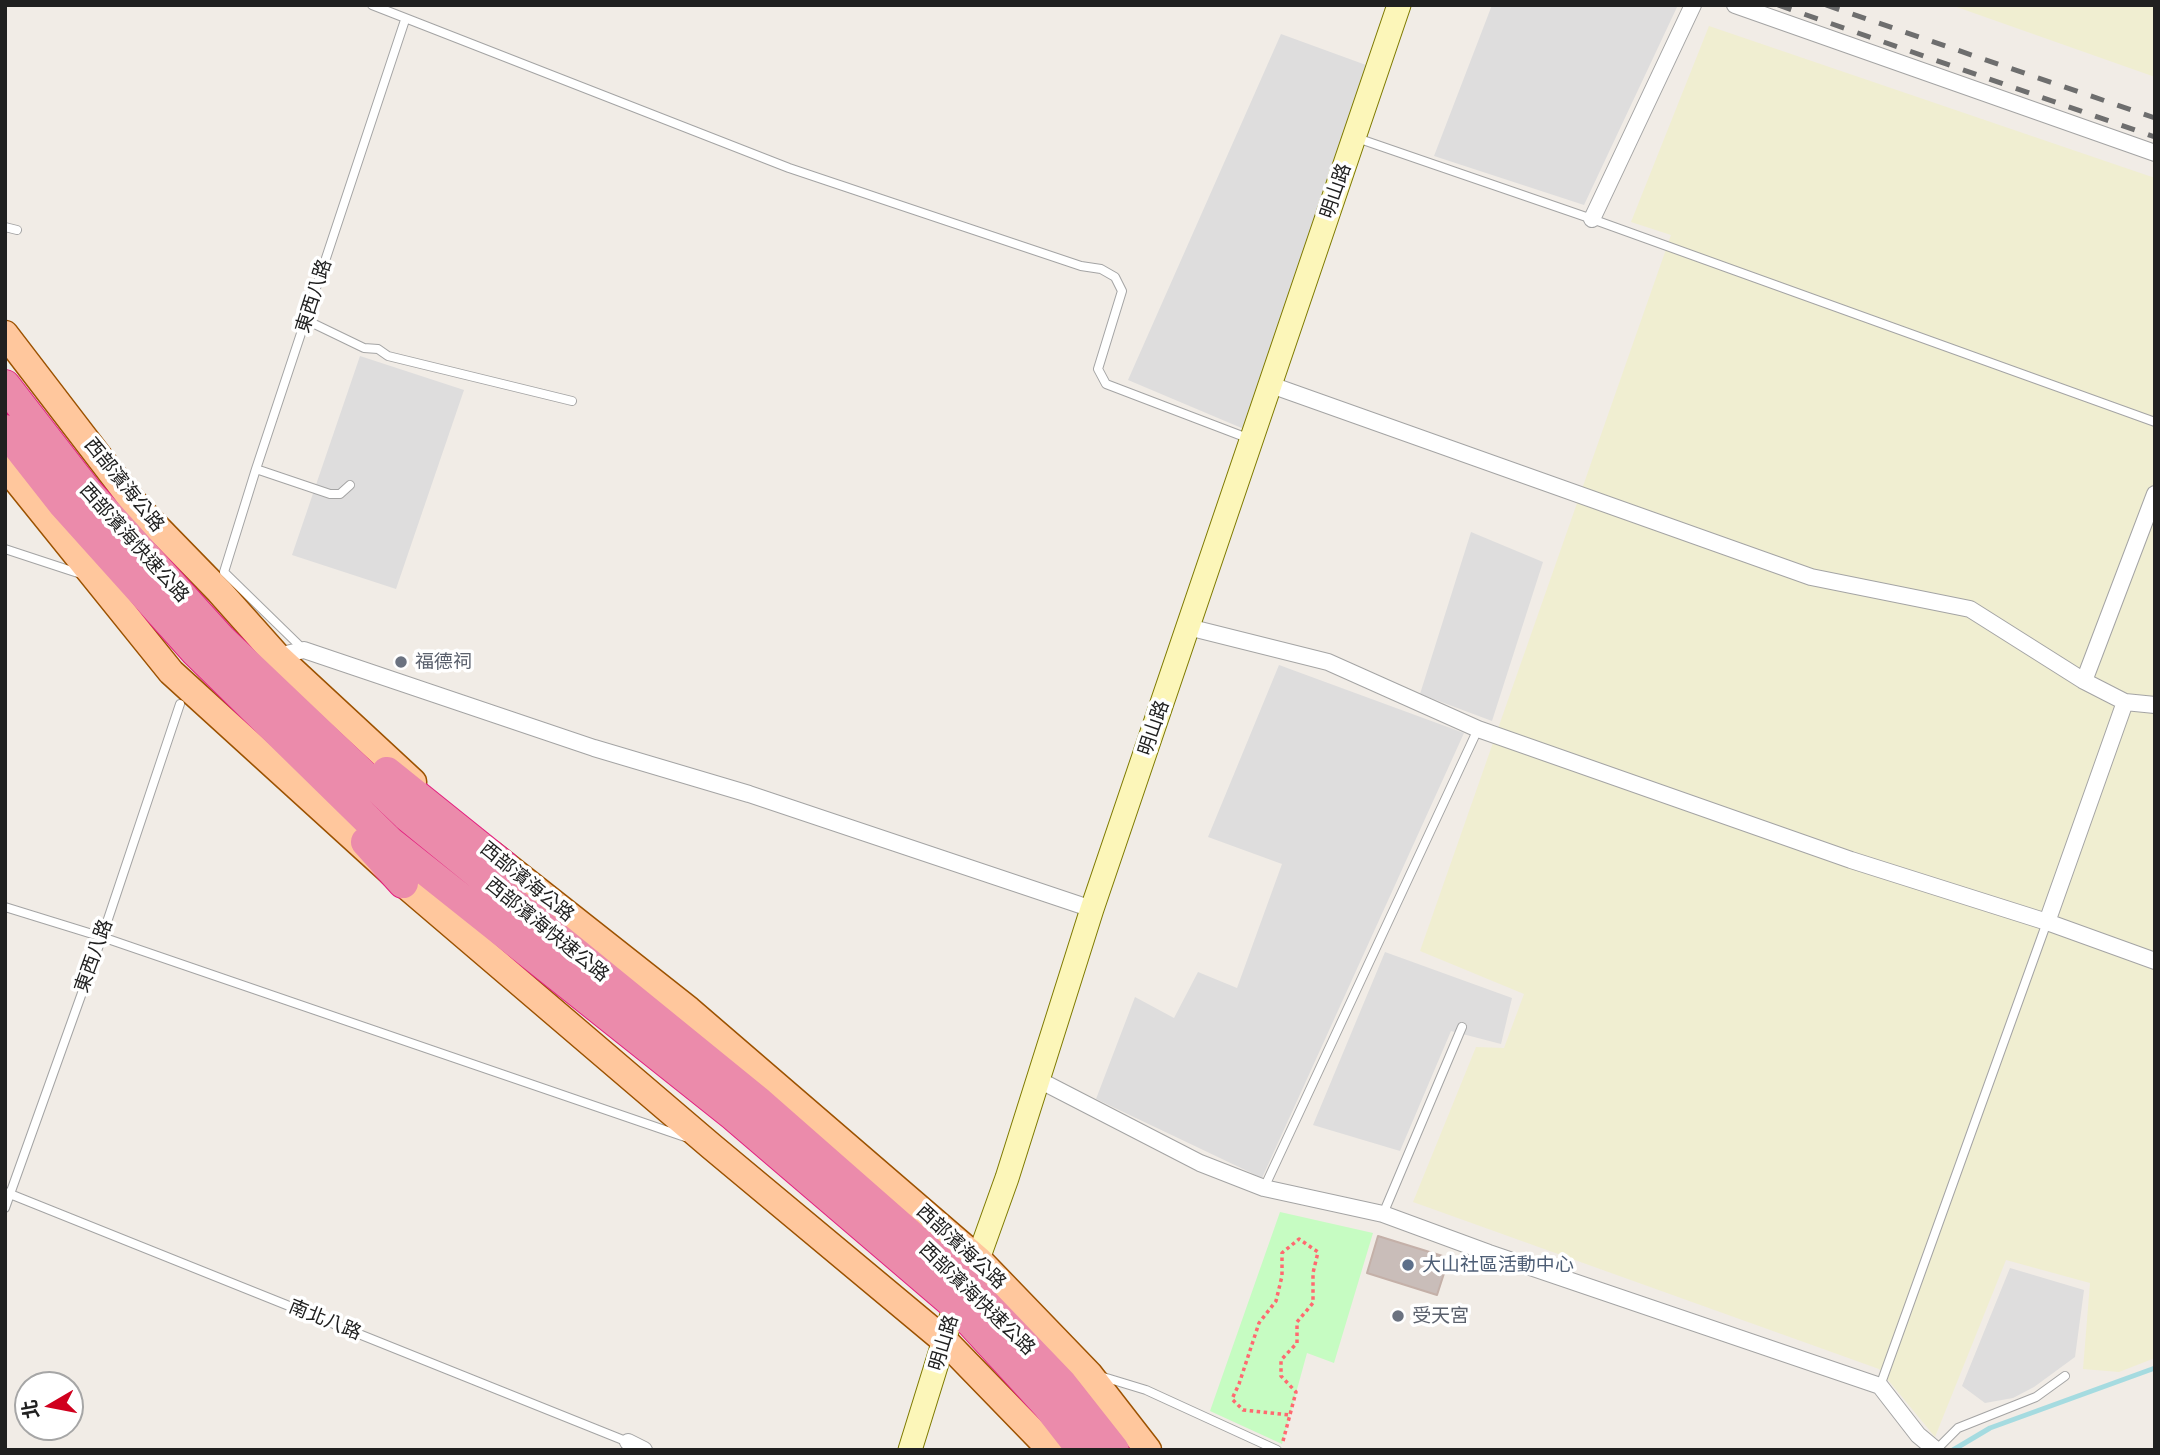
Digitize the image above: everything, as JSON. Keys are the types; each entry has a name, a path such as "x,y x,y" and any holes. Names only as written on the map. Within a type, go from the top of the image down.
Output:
{"highway":[{"name":"西部濱海快速公路","path":"5,385 208,645"},
{"name":"西部濱海快速公路","path":"5,430 62,504 208,645 406,815 760,1103 966,1283 1062,1384 1114,1450"},
{"path":"208,645 504,866"},
{"path":"208,645 403,883"},
{"name":"西部濱海快速公路","path":"966,1283 1047,1405 1083,1450"}],"main road":[{"name":"西部濱海公路","path":"5,334 139,509 219,591 277,656 504,866 689,1010 966,1283 1087,1372 1148,1450"},
{"path":"5,467 171,672 403,883 945,1341 1051,1450"}],"street":[{"name":"明山路","path":"910,1450 945,1341 1039,1080 1092,909 1399,5"},
{"path":"1592,219 1693,5"},
{"path":"1735,5 2155,153"},
{"path":"1271,385 1811,577 1970,609 2084,681 2125,702 2155,705"},
{"path":"2084,681 2155,494"},
{"path":"1188,627 1328,663 1478,729 1851,860 2047,922 2155,961"},
{"path":"277,656 304,650 594,748 749,794 1092,909"},
{"path":"2047,922 2125,702"},
{"path":"1039,1080 1200,1163 1264,1188 1383,1213 1489,1253 1880,1386 1918,1435 1936,1450"},
{"name":"南北八路","path":"628,1442 643,1450"}],"lane":[{"path":"372,5 789,168 1081,266 1101,269 1115,277 1122,291 1098,369 1106,384 1250,440"},
{"name":"東西八路","path":"304,650 224,572 405,20"},
{"path":"1354,137 1592,219 2155,422"},
{"path":"5,227 17,230"},
{"path":"306,320 364,348 378,349 388,356 572,401"},
{"path":"256,469 330,494 340,494 350,485"},
{"path":"5,549 94,579"},
{"name":"東西八路","path":"5,1208 7,1193 102,937 180,704"},
{"path":"1264,1188 1478,729"},
{"path":"5,907 102,937 711,1146"},
{"path":"1880,1386 2047,922"},
{"path":"1383,1213 1462,1027"},
{"name":"南北八路","path":"7,1193 628,1442"},
{"path":"1087,1372 1146,1390 1279,1450"},
{"path":"1936,1450 1958,1428 2036,1396 2065,1376"}],"path":[{"path":"1279,1450 1290,1415 1296,1392 1281,1376 1280,1360 1297,1343 1297,1322 1312,1303 1318,1252 1299,1239 1282,1253 1282,1276 1276,1301 1259,1323 1232,1399 1243,1410 1290,1415"}],"shaded area":[{"path":"1492,5 1678,5 1584,205 1434,156"},
{"path":"1951,5 2155,5 2155,77"},
{"path":"1709,26 2155,178 2155,1358 2119,1372 2083,1369 2090,1283 2006,1260 1935,1437 1879,1369 1413,1202 1476,1047 1504,1048 1524,994 1420,951 1671,235 1631,222"},
{"path":"1281,34 1366,65 1244,429 1128,380"},
{"path":"360,356 464,390 396,589 292,555"},
{"path":"1471,532 1543,562 1492,721 1420,694"},
{"path":"1279,665 1464,733 1262,1178 1096,1099 1135,997 1174,1018 1198,972 1237,988 1282,864 1208,837"},
{"path":"1385,952 1512,998 1501,1044 1451,1031 1400,1151 1313,1125"},
{"path":"2010,1268 2084,1290 2075,1357 2034,1387 2013,1398 1985,1403 1962,1386"}],"green space":[{"path":"1280,1212 1373,1233 1334,1363 1307,1353 1282,1444 1210,1411"}],"building":[{"name":"大山社區活動中心","path":"1378,1236 1449,1258 1437,1295 1367,1273"}],"waterway":[{"path":"1953,1450 1990,1428 2155,1368"}],"railway":[{"path":"1778,5 2155,137"},
{"path":"1826,5 2155,118"}],"place":[{"name":"福德祠","path":"401,662"},
{"name":"大山社區活動中心","path":"1408,1265"},
{"name":"受天宮","path":"1398,1316"}]}
